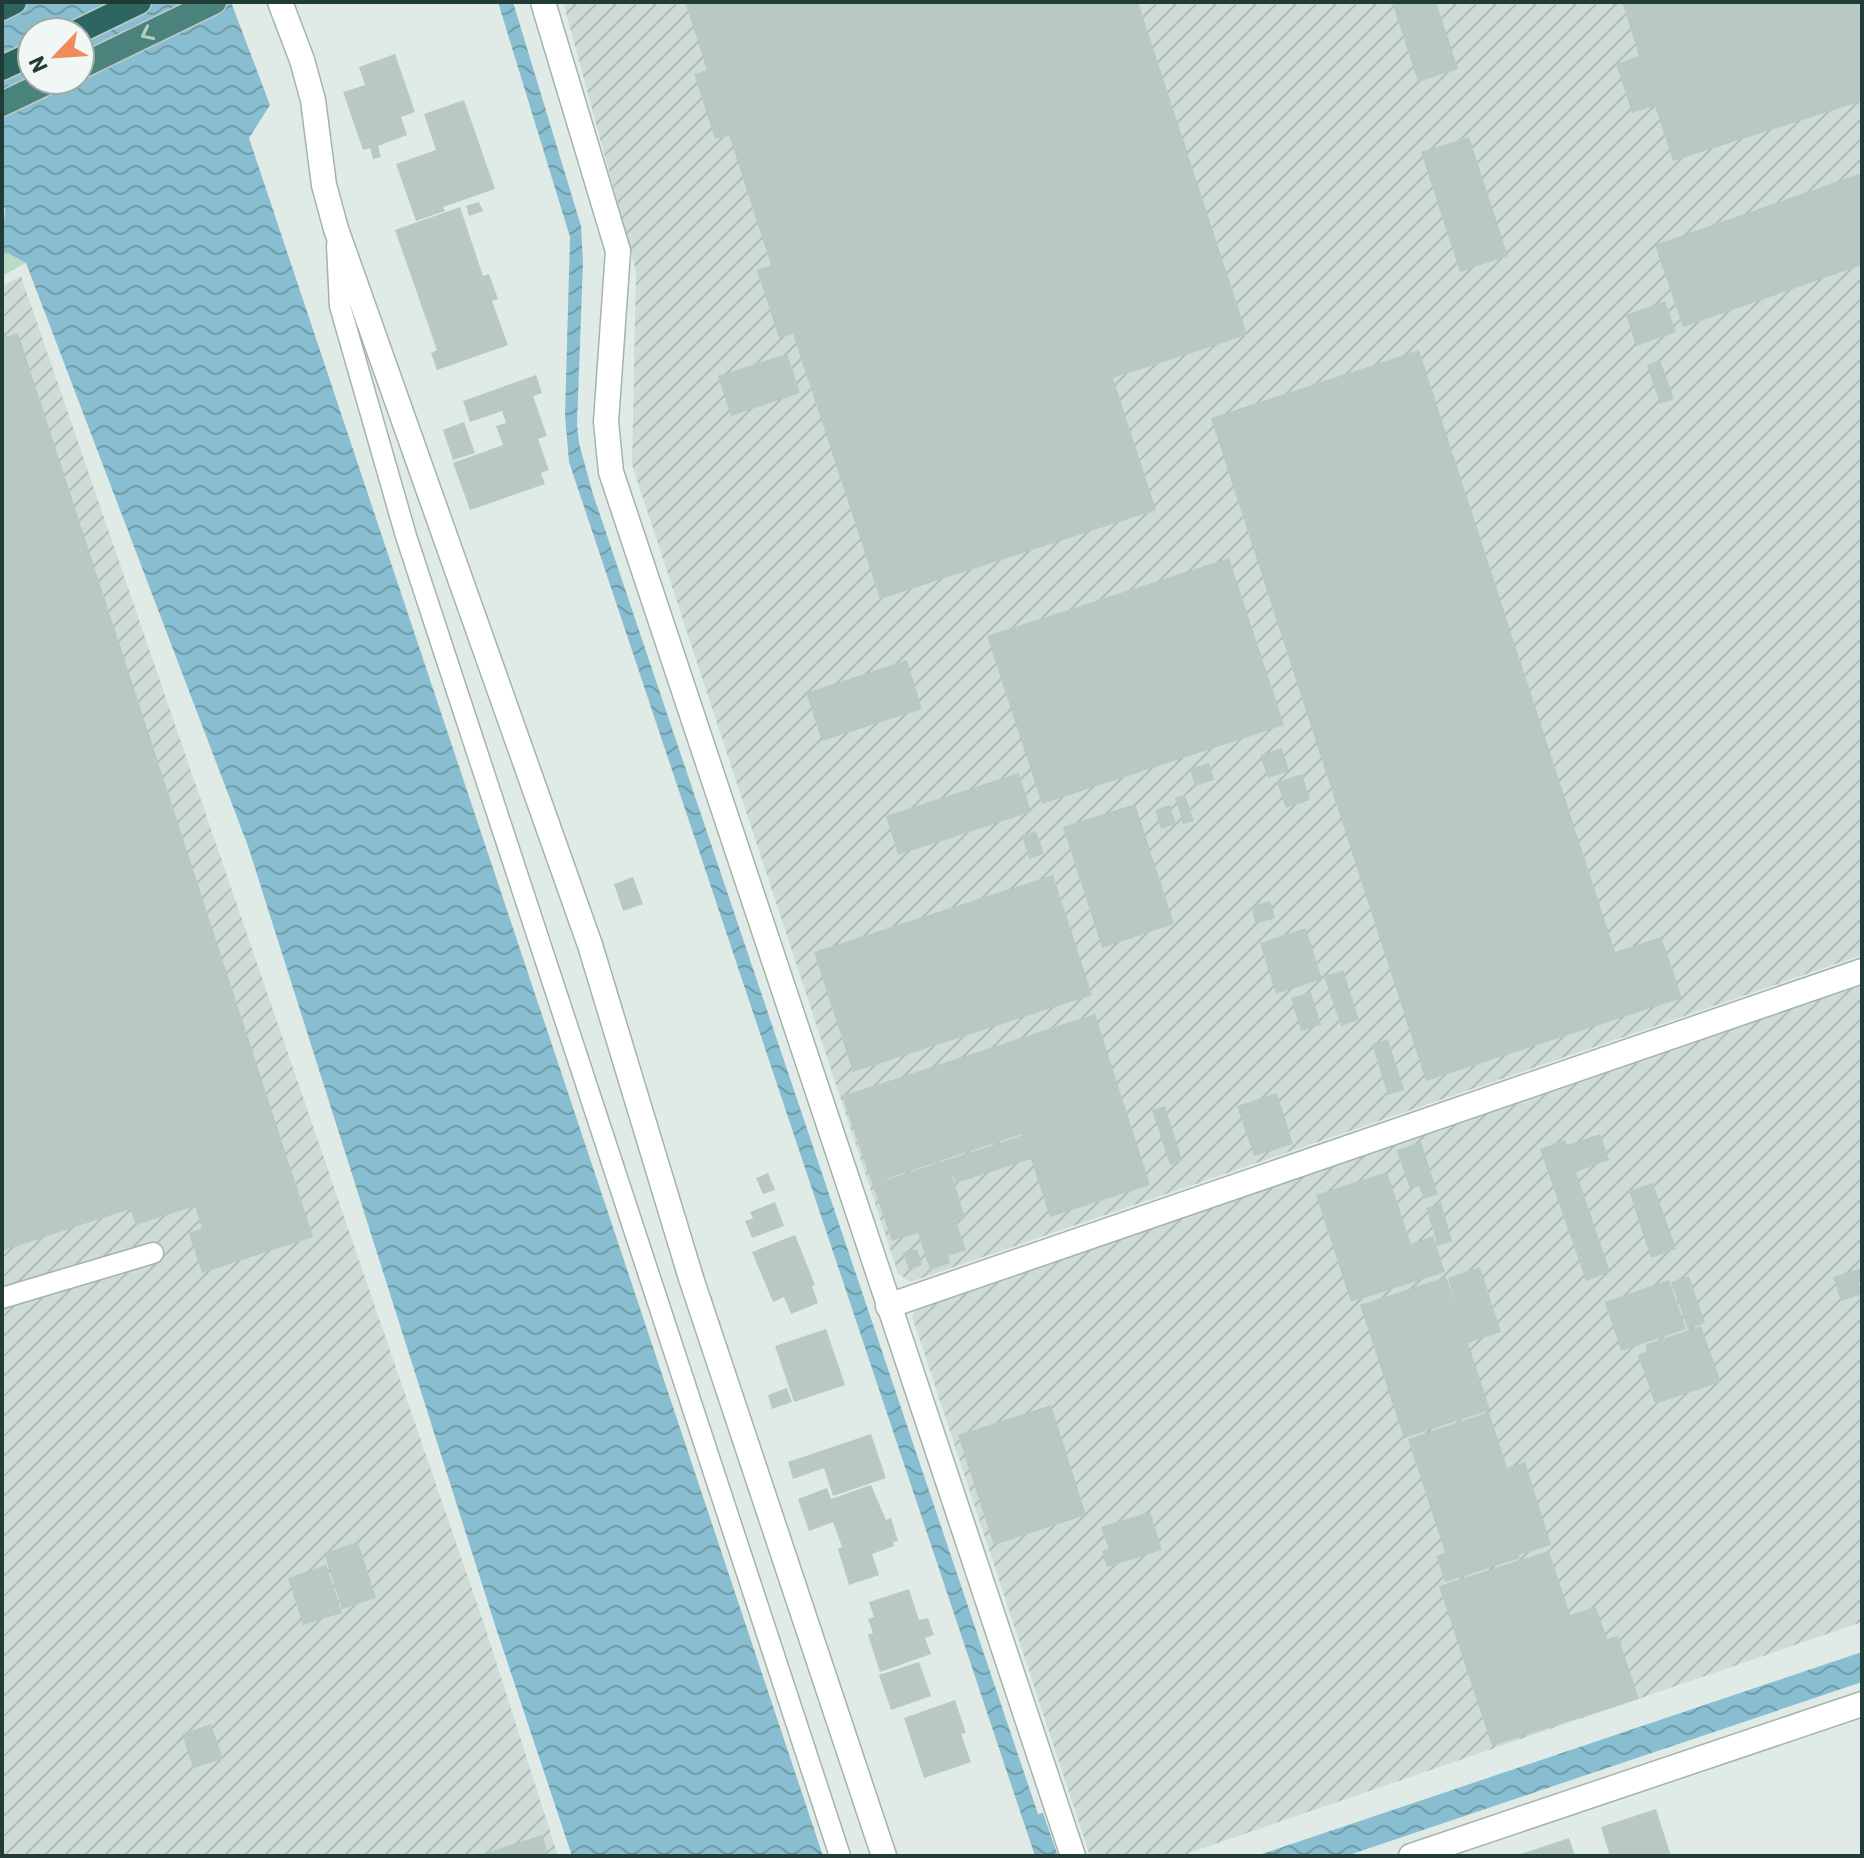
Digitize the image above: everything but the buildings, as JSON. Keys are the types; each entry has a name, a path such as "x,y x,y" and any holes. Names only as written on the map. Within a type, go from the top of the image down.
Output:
{"highway":[{"path":"2,8 14,2"},
{"path":"96,23 139,2"},
{"path":"96,59 214,2"}],"street":[{"path":"280,2 313,100 324,185 336,229 590,945 691,1278 884,1856"},
{"path":"543,2 618,251 606,422 611,472 1073,1856"},
{"path":"888,1306 1862,971"},
{"path":"1411,1856 1862,1704"}],"lane":[{"path":"336,229 340,306 406,536 840,1856"},
{"path":"2,1298 153,1253"}],"shaded area":[{"path":"563,2 1862,2 1862,955 910,1282 898,1273 632,465 636,271"},
{"path":"21,276 485,1627 558,1856 2,1856 2,286"},
{"path":"1862,985 1862,1622 1180,1856 1090,1856 912,1316 917,1308"}],"green space":[{"path":"2,250 26,263 2,276"}],"water":[{"path":"2,2 231,2 270,105 249,138 823,1856 572,1856 495,1625 248,846 26,263 2,250 5,209 2,201"},
{"path":"498,2 513,2 581,226 583,262 577,424 592,491 1038,1814 1043,1813 1058,1856 1035,1856 569,462 565,416 570,237"},
{"path":"1862,1652 1862,1682 1346,1856 1256,1856"}]}
